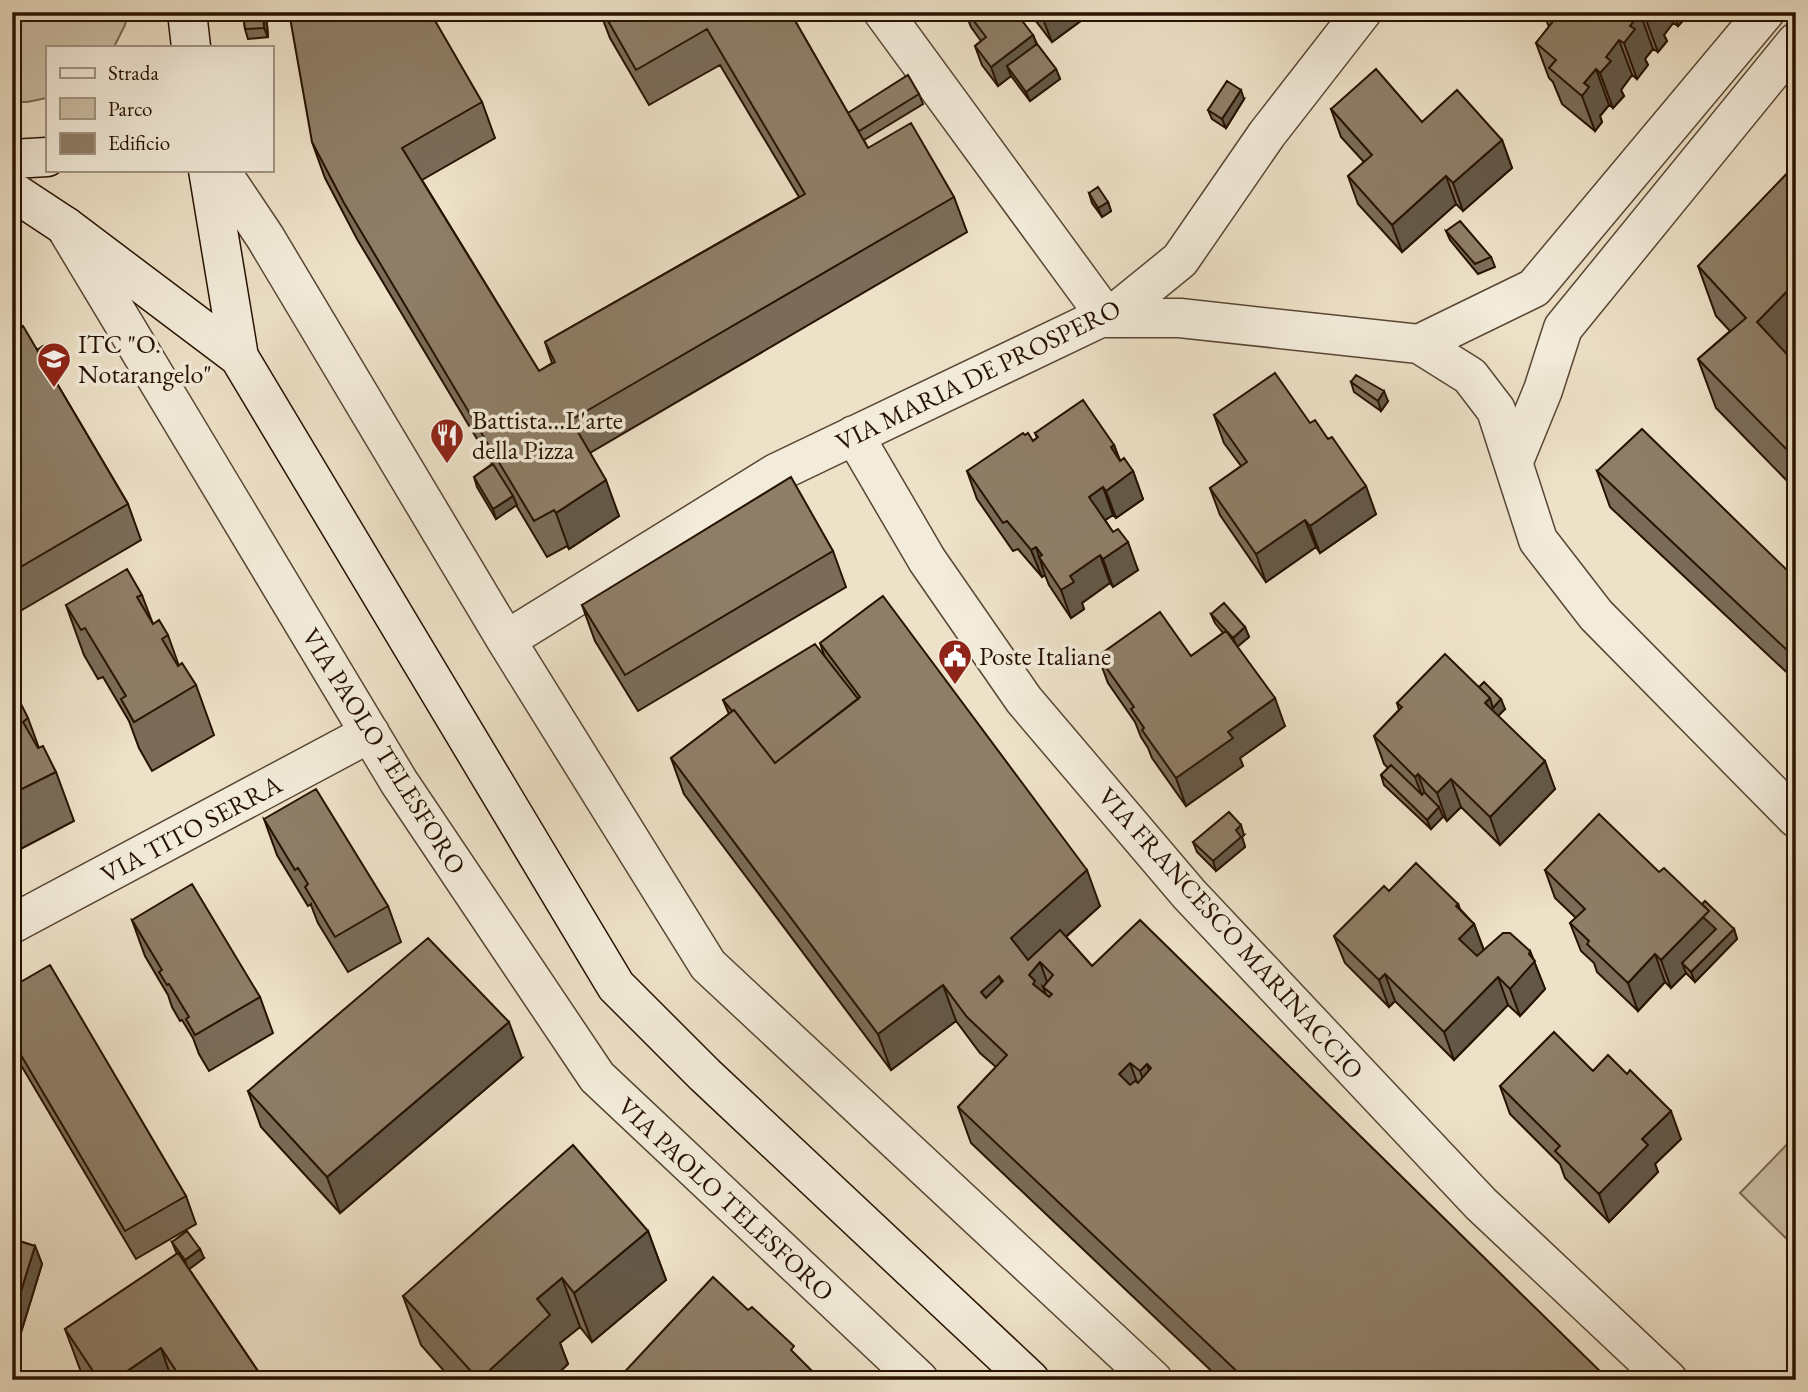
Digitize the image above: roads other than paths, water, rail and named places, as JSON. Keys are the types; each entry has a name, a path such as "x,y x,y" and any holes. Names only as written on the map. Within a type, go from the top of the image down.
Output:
{"street":[{"path":"883,12 1105,316 1180,318 1419,344 1471,376 1496,410 1538,540 1596,615 1796,818"},
{"name":"VIA MARIA DE PROSPERO","path":"506,640 776,473 1121,308 1180,260 1267,134 1362,12"},
{"path":"1419,344 1534,288 1765,12"},
{"path":"1514,461 1544,390 1563,328 1796,42"},
{"path":"12,159 46,157"},
{"path":"208,172 239,357 616,986 705,1075 1031,1380"},
{"path":"221,172 265,237 506,640 708,965 1153,1380"},
{"path":"12,191 65,226 239,357"},
{"name":"VIA PAOLO TELESFORO","path":"65,226 399,782 597,1077 919,1380"},
{"path":"1534,288 1563,328"},
{"name":"VIA FRANCESCO MARINACCIO","path":"854,435 927,560 1024,700 1189,894 1481,1204 1668,1380"},
{"name":"VIA TITO SERRA","path":"12,924 370,733"}],"place":[{"name":"ITC \"O. Notarangelo\"","path":"54,389"},
{"name":"Battista...L'arte della Pizza","path":"447,465"},
{"name":"Poste Italiane","path":"955,686"}]}
